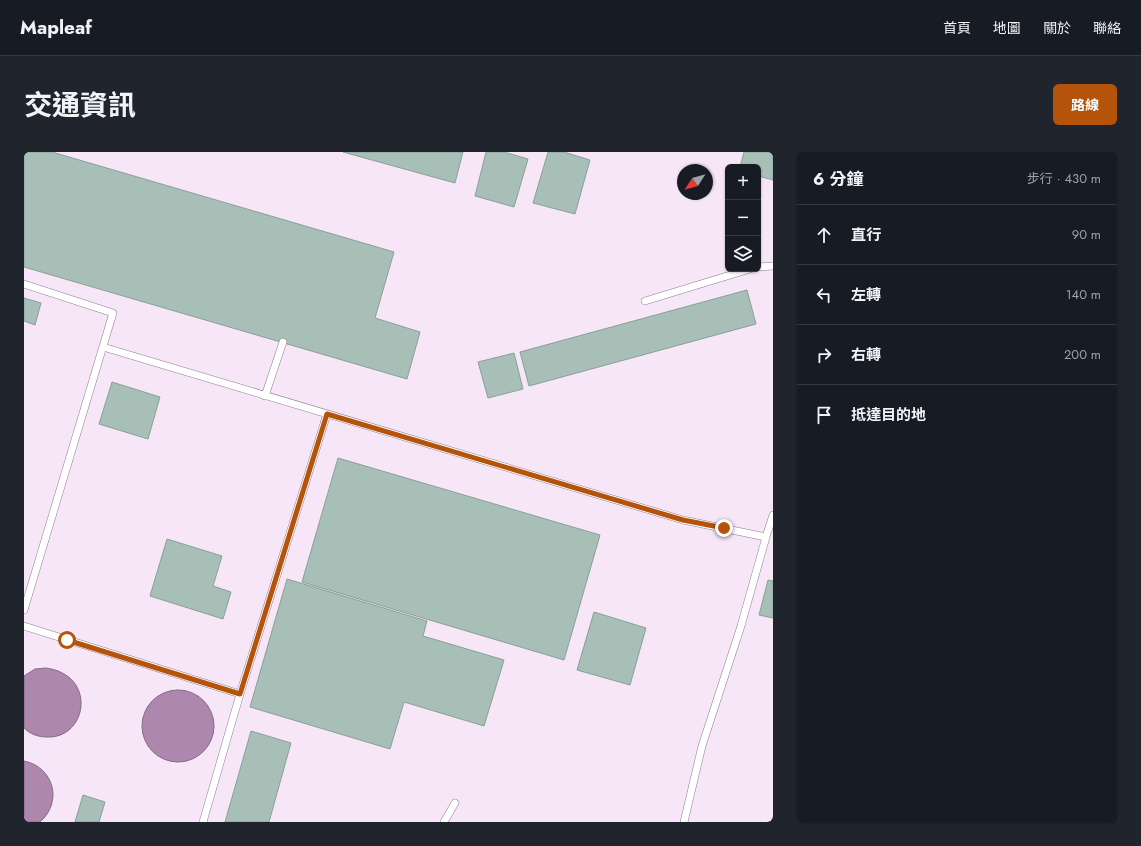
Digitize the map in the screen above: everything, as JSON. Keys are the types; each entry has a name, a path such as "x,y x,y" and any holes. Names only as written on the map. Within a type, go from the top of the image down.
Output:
{"lane":[{"path":"761,267 773,266"},
{"path":"645,301 740,272"},
{"path":"24,284 113,313 24,610"},
{"path":"265,396 283,342"},
{"path":"103,347 683,520 766,537"},
{"path":"203,822 240,694 327,414"},
{"path":"684,822 702,746 741,626 773,515"},
{"path":"24,626 240,694"},
{"path":"444,822 455,803"}],"shaded area":[{"path":"46,668 63,673 74,682 80,693 81,706 78,718 71,728 61,735 47,737 34,735 24,728 24,676 35,669"},
{"path":"178,690 198,696 208,706 214,726 208,746 198,756 178,762 158,756 148,746 142,726 148,706 158,696"},
{"path":"24,761 42,770 52,786 53,795 51,805 47,814 40,822 24,822"}],"building":[{"path":"24,152 52,152 394,252 375,318 420,332 407,379 24,267"},
{"path":"343,152 463,152 455,183"},
{"path":"486,152 504,152 528,159 514,207 475,196"},
{"path":"548,152 564,152 590,160 575,214 533,203"},
{"path":"744,152 773,152 773,180 761,177 761,164 741,164"},
{"path":"747,290 756,324 529,386 520,352"},
{"path":"24,298 41,303 35,325 24,321"},
{"path":"514,353 523,389 488,398 478,362"},
{"path":"112,382 160,397 148,439 99,424"},
{"path":"338,458 600,535 564,660 302,582"},
{"path":"167,539 222,556 213,586 231,592 223,619 150,596"},
{"path":"287,579 427,621 423,636 504,660 484,726 404,702 390,749 250,707"},
{"path":"768,580 773,581 773,618 759,615"},
{"path":"594,612 646,628 630,685 577,670"},
{"path":"251,731 291,743 269,822 225,822"},
{"path":"83,795 105,802 99,822 75,822"}],"route":[{"path":"67,640 240,694 327,414 683,520 724,528"}]}
